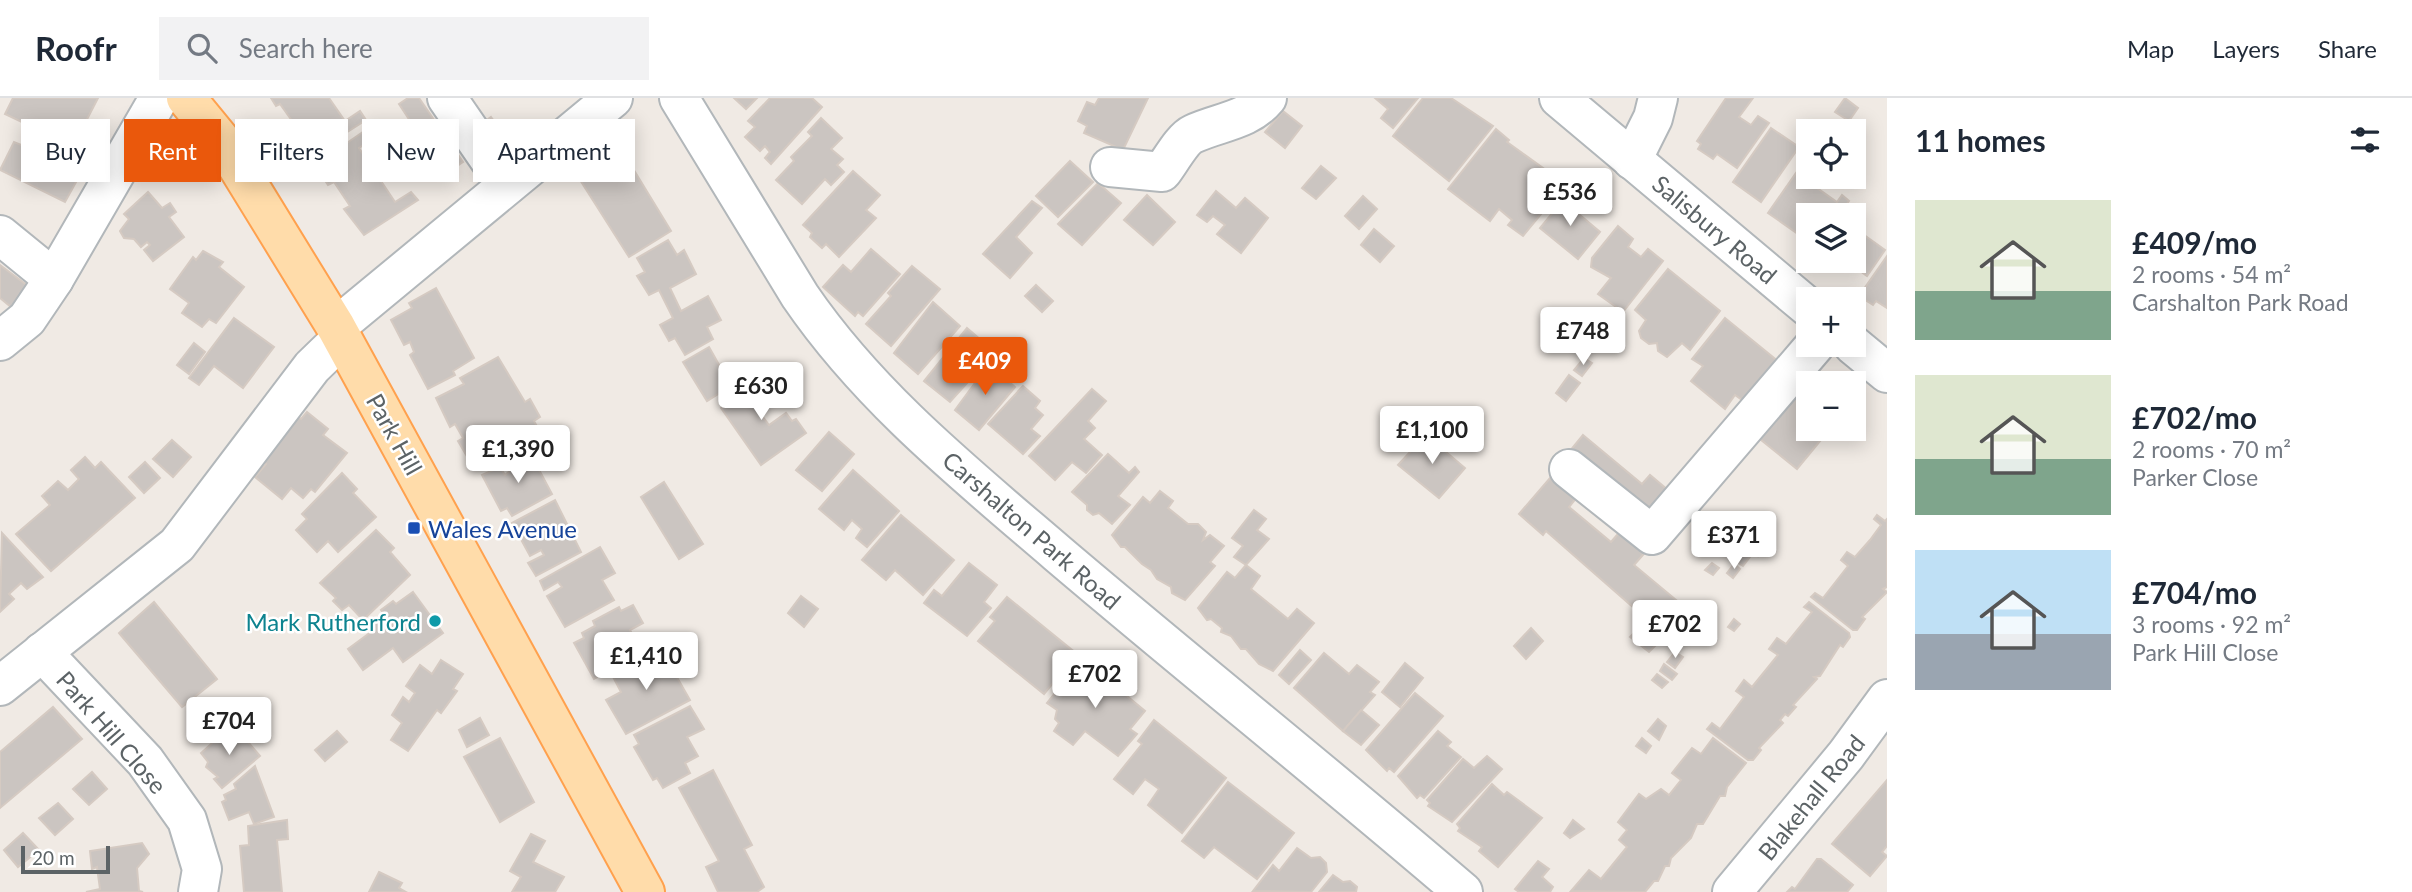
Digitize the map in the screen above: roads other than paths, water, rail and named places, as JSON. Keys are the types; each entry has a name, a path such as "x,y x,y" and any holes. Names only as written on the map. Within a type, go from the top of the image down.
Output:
{"main road":[{"name":"Park Hill","path":"186,98 223,142 339,333 633,886"}],"street":[{"path":"0,341 27,319 54,279 159,98"},
{"path":"446,98 507,185"},
{"path":"0,686 177,545 339,333 507,185 613,98"},
{"name":"Carshalton Park Road","path":"679,98 800,296 821,327 870,384 982,489 1462,892"},
{"path":"1110,167 1162,172 1190,134 1223,125 1261,106 1267,98"},
{"name":"Salisbury Road","path":"1559,98 1796,297"},
{"path":"1632,160 1653,118 1658,98"},
{"path":"0,235 54,279"},
{"path":"1866,356 1887,373"},
{"path":"1569,469 1652,535 1805,357"},
{"name":"Park Hill Close","path":"41,652 145,761 187,820 202,869 198,892"},
{"name":"Blakehall Road","path":"1732,892 1846,755 1887,699"}],"place":[{"name":"Wales Avenue","path":"414,528"},
{"name":"Mark Rutherford","path":"435,621"}]}
